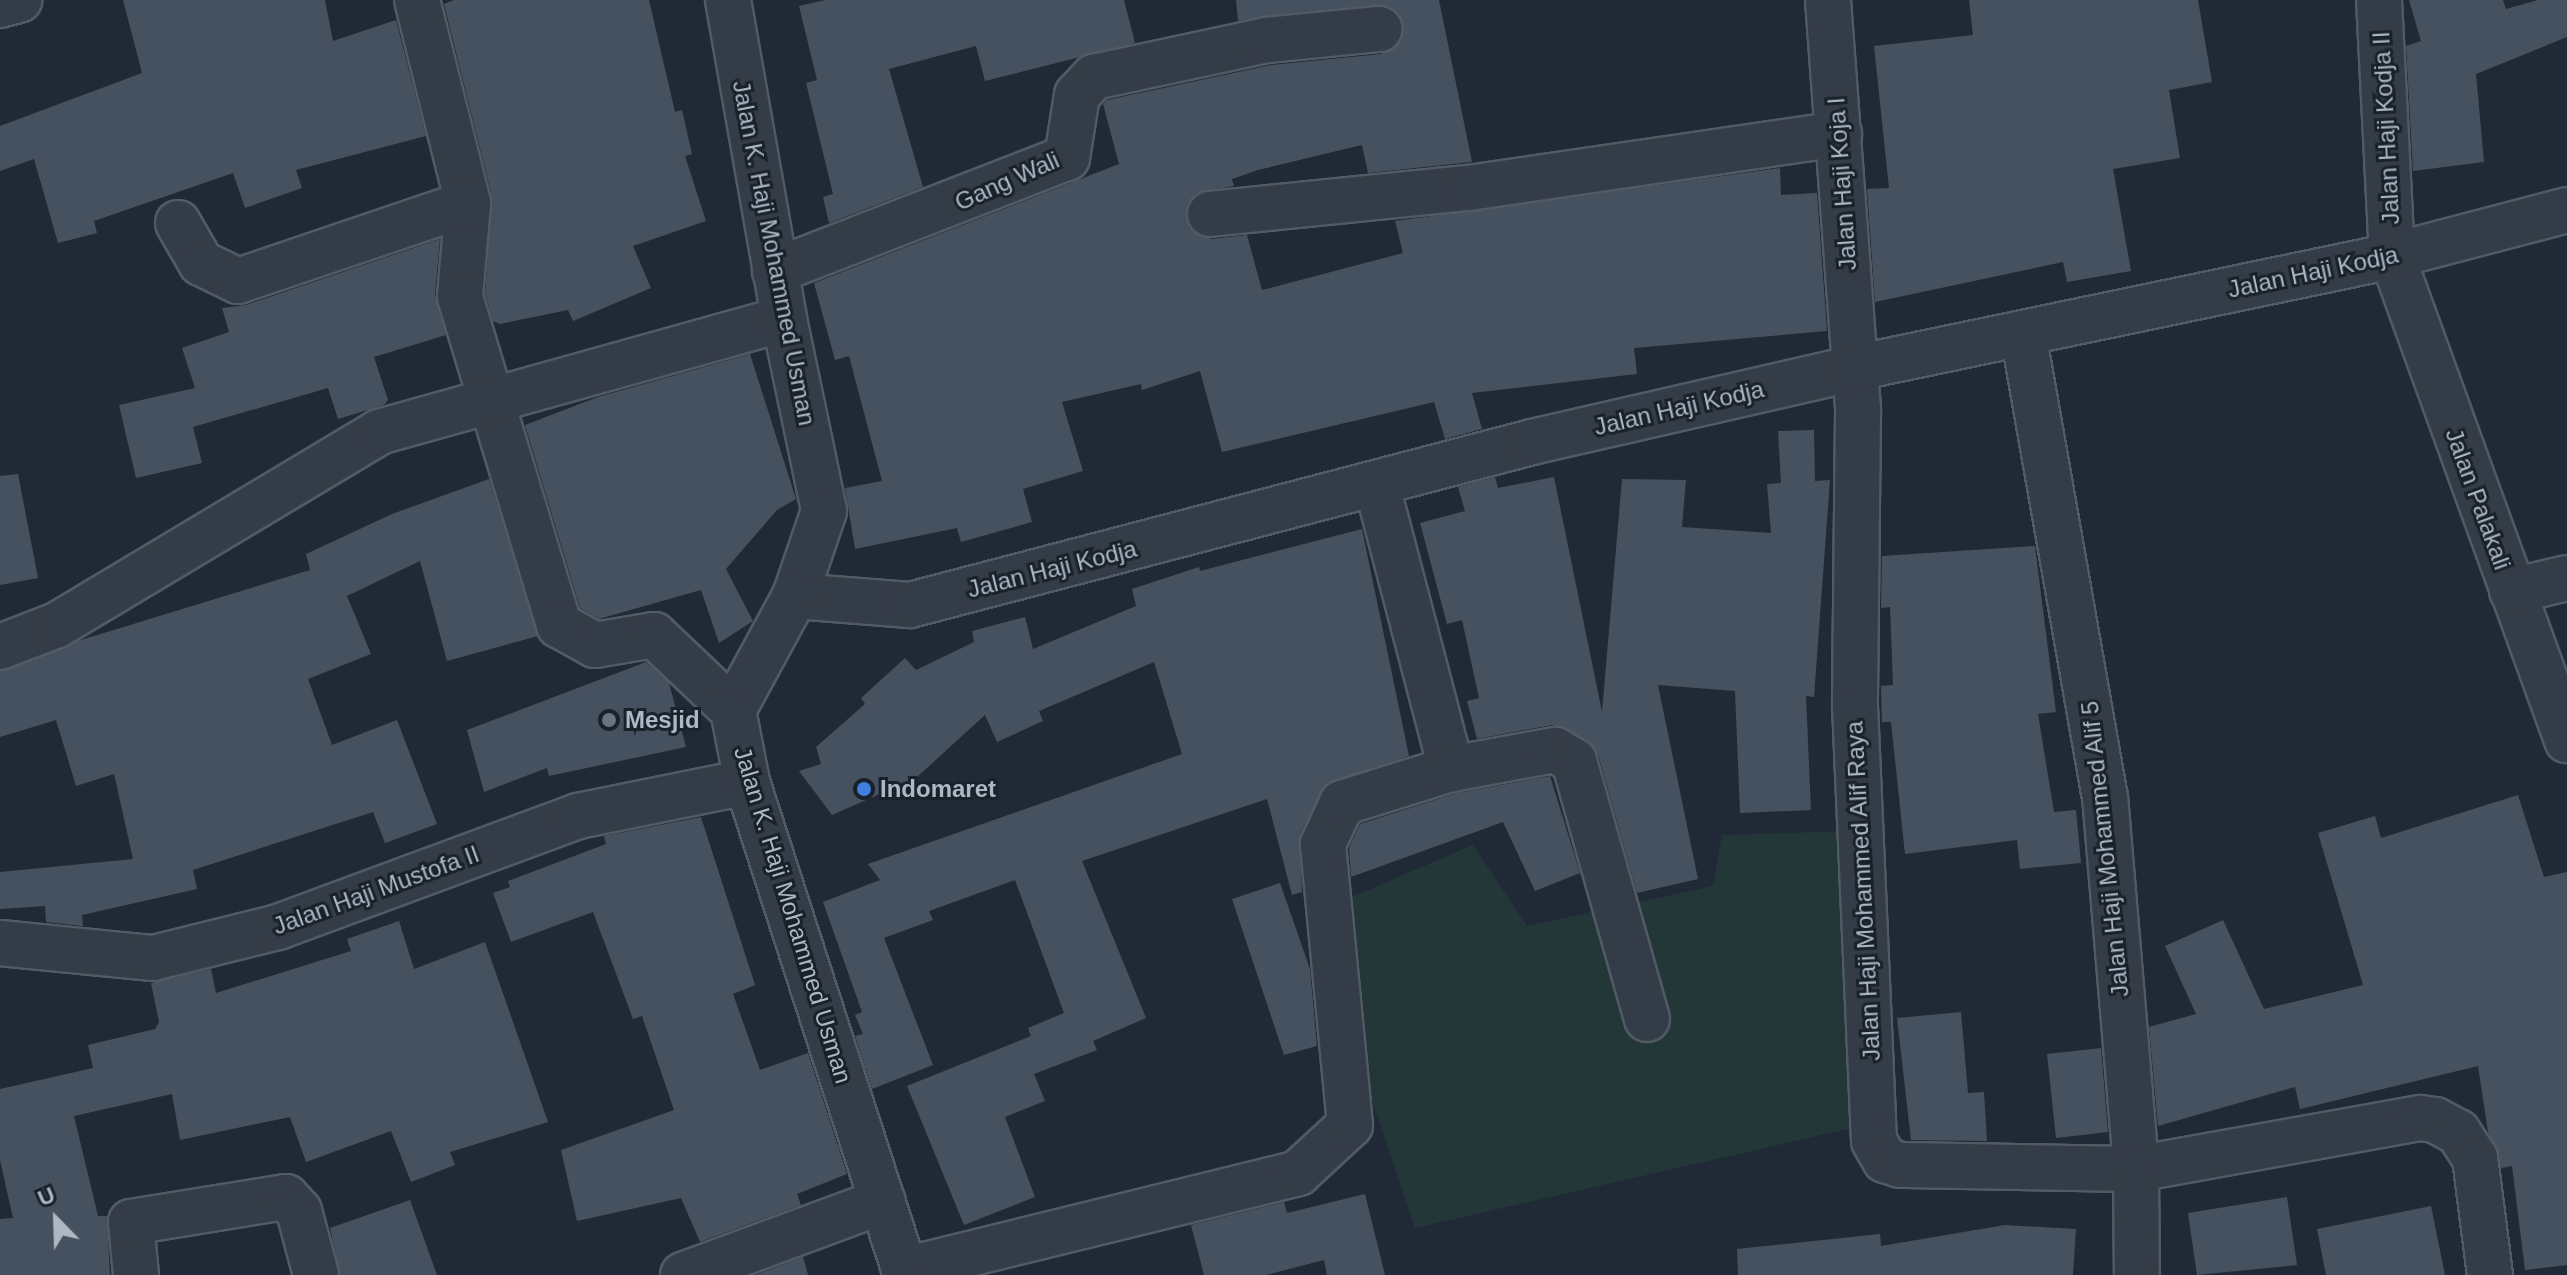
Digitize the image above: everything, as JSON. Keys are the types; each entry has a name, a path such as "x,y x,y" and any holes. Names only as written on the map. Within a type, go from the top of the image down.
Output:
{"street":[{"path":"0,5 19,0"},
{"path":"417,0 468,203 460,297 493,398 559,625 595,645 654,635 733,710"},
{"name":"Jalan K. Haji Mohammed Usman","path":"728,0 784,319 824,511 795,596 733,710 747,782 905,1273"},
{"name":"Jalan Haji Koja I","path":"1828,0 1855,368"},
{"name":"Jalan Haji Kodja II","path":"2379,0 2392,256"},
{"name":"Gang Wali","path":"775,271 1067,158 1077,95 1094,77 1258,42 1379,29"},
{"path":"1210,214 1468,188 1839,134"},
{"path":"178,223 201,263 238,281 468,203"},
{"name":"Jalan Haji Kodja","path":"795,596 910,605 1377,486 1532,442 1855,368 2392,256 2567,210"},
{"name":"Jalan Palakali","path":"2392,256 2567,740"},
{"path":"0,647 57,625 379,432 784,319"},
{"name":"Jalan Haji Mohammed Alif 5","path":"2023,333 2105,796 2136,1169 2137,1275"},
{"name":"Jalan Haji Mohammed Alif Raya","path":"1855,368 1855,706 1874,1141 1885,1160 1900,1165 2136,1169 2420,1118 2435,1120 2458,1132 2475,1158 2490,1275"},
{"path":"1377,486 1451,769"},
{"path":"2512,591 2567,578"},
{"path":"905,1273 1298,1173 1350,1125 1323,844 1342,803 1451,769 1555,750 1574,761 1647,1019"},
{"name":"Jalan Haji Mustofa II","path":"0,943 153,958 278,927 578,816 747,782"},
{"path":"136,1275 131,1222 286,1197 299,1211 316,1275"},
{"path":"683,1275 883,1201"}],"green space":[{"path":"1848,831 1856,1127 1415,1228 1310,915 1473,845 1527,926 1713,886 1722,835"}],"building":[{"path":"123,0 325,0 333,41 396,20 426,136 296,170 302,188 245,208 233,173 94,221 97,233 58,243 34,159 0,171 0,126 142,73"},
{"path":"454,0 649,0 675,112 682,110 692,154 685,156 706,221 633,246 651,288 573,321 568,310 500,324 493,321 485,294 492,197 444,4"},
{"path":"825,0 1124,0 1135,43 985,81 976,46 889,69 923,187 829,223 823,197 833,194 806,83 817,80 799,6"},
{"path":"1236,0 1439,0 1472,162 1368,173 1362,145 1258,170 1232,179 1234,186 1196,193 1187,204 1189,228 1212,239 1247,235 1262,290 1403,253 1395,221 1780,168 1781,195 1817,193 1827,331 1634,348 1637,374 1472,393 1482,429 1445,439 1434,402 1222,452 1200,371 1142,390 1141,384 1062,402 1083,471 1023,489 1032,522 961,542 957,528 855,549 845,488 882,481 849,356 835,360 814,283 1119,164 1103,104 1107,100 1271,65 1381,54 1402,39 1400,15 1389,6 1238,21"},
{"path":"1969,0 2198,0 2212,82 2169,90 2180,158 2113,169 2131,271 2067,282 2063,262 1875,302 1867,189 1889,188 1874,46 1973,35"},
{"path":"2409,0 2503,0 2506,9 2538,0 2567,0 2567,37 2476,74 2484,162 2413,171 2406,46 2421,41"},
{"path":"440,239 435,295 446,335 374,357 388,400 384,405 338,419 328,388 193,427 202,463 136,478 119,405 195,388 182,348 229,332 222,308 246,305"},
{"path":"750,354 796,499 777,510 726,569 753,621 719,643 701,590 599,619 580,608 525,425 598,397"},
{"path":"1814,430 1815,481 1830,480 1814,697 1806,696 1811,810 1740,813 1735,691 1658,685 1698,879 1637,893 1598,754 1587,740 1552,725 1477,739 1467,701 1479,698 1462,620 1447,624 1420,523 1465,511 1458,487 1495,477 1498,488 1554,477 1602,712 1622,479 1686,480 1682,527 1771,533 1767,484 1781,483 1778,431"},
{"path":"18,474 38,578 0,585 0,476"},
{"path":"489,479 538,636 447,661 420,561 347,596 371,654 308,679 332,745 397,720 437,824 385,843 373,812 193,870 197,889 82,915 83,926 46,922 45,906 0,909 0,872 133,859 114,774 76,786 56,720 0,737 0,671 81,640 310,570 306,554 392,514"},
{"path":"1362,529 1409,756 1325,785 1300,834 1302,892 1292,895 1267,799 1082,861 1146,1018 1093,1041 1097,1050 1034,1074 1045,1101 1005,1117 1035,1197 964,1225 907,1086 1031,1036 1028,1028 1064,1013 1015,880 929,911 933,920 884,938 933,1065 872,1089 855,1036 863,1034 855,1015 862,1012 823,902 880,880 868,864 1182,754 1154,662 1039,711 1043,721 997,742 985,715 916,778 832,815 799,771 821,764 816,747 865,704 861,698 905,658 916,670 974,642 972,631 1025,617 1033,649 1136,606 1132,589 1199,567 1200,571"},
{"path":"2035,546 2056,712 2038,714 2054,812 2076,810 2081,863 2020,869 2017,840 1905,854 1891,722 1882,722 1881,686 1893,685 1890,607 1881,608 1882,556"},
{"name":"Mesjid","path":"646,662 669,683 686,747 549,776 547,768 484,792 467,730"},
{"path":"1550,776 1580,873 1535,891 1503,822 1351,877 1349,848 1360,824 1457,793"},
{"path":"2518,795 2544,877 2567,872 2567,1265 2525,1270 2512,1166 2501,1168 2488,1132 2478,1066 2300,1109 2295,1087 2158,1126 2149,1027 2196,1014 2165,946 2223,920 2264,1009 2363,985 2318,833 2375,816 2381,838"},
{"path":"701,817 755,985 733,994 760,1070 808,1053 847,1174 797,1194 801,1205 700,1242 681,1198 577,1221 561,1150 674,1110 642,1016 633,1019 593,912 511,942 493,893 510,887 508,881 606,844 604,836"},
{"path":"1280,883 1310,969 1317,1046 1284,1055 1232,899"},
{"path":"399,921 414,969 485,942 548,1122 450,1152 455,1165 411,1182 391,1131 306,1162 290,1117 180,1140 172,1094 74,1116 98,1216 107,1216 110,1275 0,1275 0,1219 13,1218 0,1160 0,1089 93,1068 88,1045 155,1029 159,1022 151,983 211,969 216,993 351,951 347,939"},
{"path":"1961,1012 1968,1093 1984,1092 1987,1141 1911,1140 1897,1018"},
{"path":"2101,1048 2108,1132 2056,1138 2047,1054"},
{"path":"1365,1194 1385,1275 1327,1275 1324,1260 1266,1275 1204,1275 1191,1225 1284,1202 1287,1213"},
{"path":"2287,1197 2297,1265 2197,1275 2188,1213"},
{"path":"410,1200 437,1275 340,1275 330,1228"},
{"path":"2431,1206 2445,1275 2326,1275 2317,1229"},
{"path":"2005,1225 2076,1229 2073,1275 1738,1275 1737,1249 1880,1234 1881,1246"},
{"path":"803,1257 808,1275 755,1275"}],"place":[{"name":"Mesjid","path":"609,720"},
{"name":"Indomaret","path":"864,789"}]}
